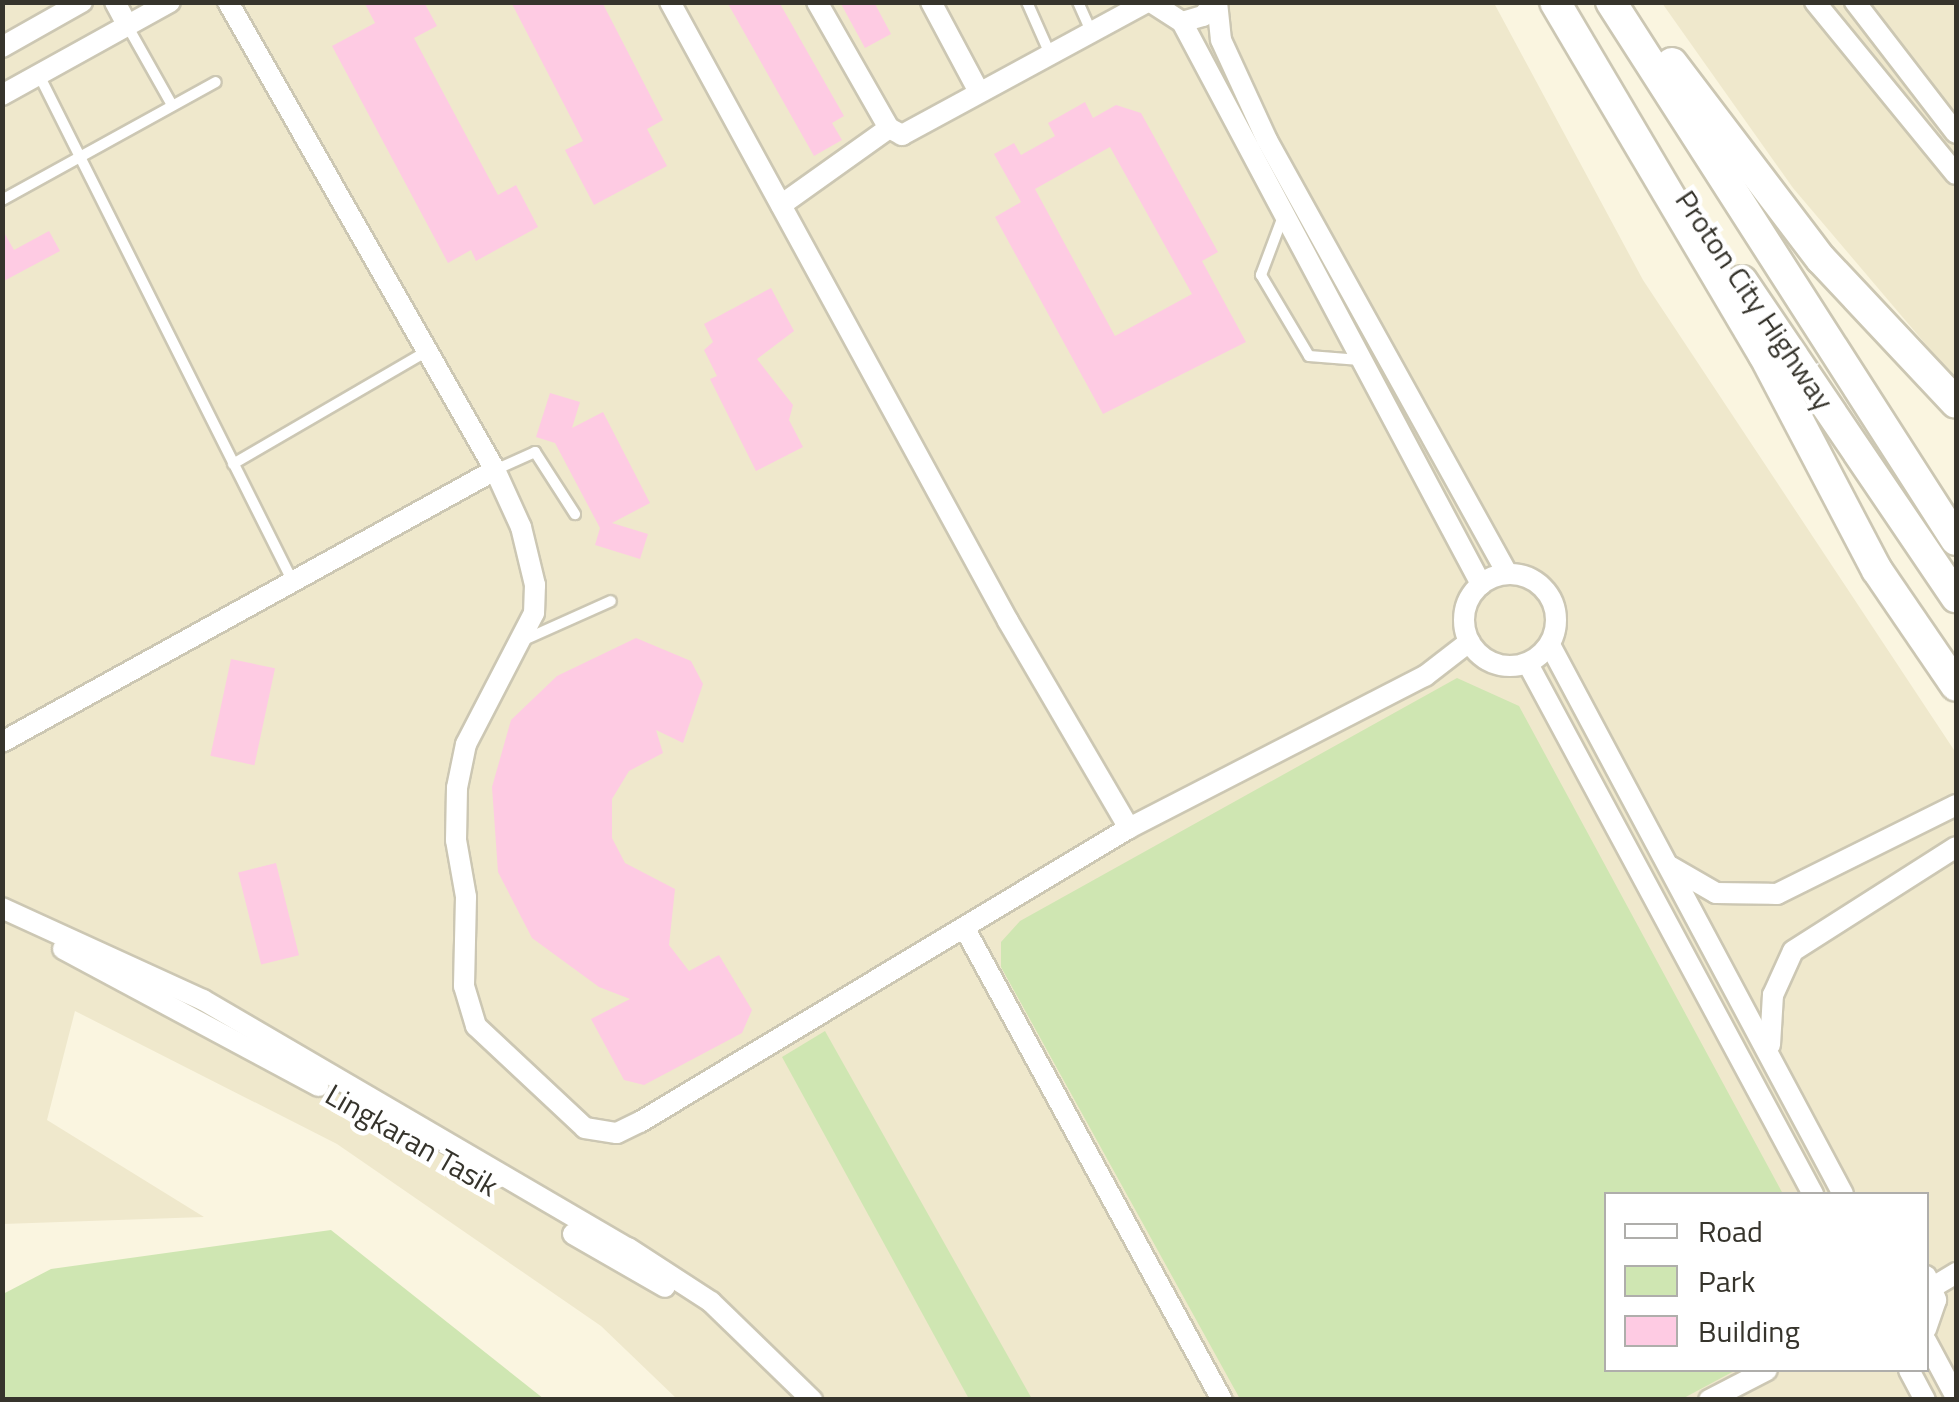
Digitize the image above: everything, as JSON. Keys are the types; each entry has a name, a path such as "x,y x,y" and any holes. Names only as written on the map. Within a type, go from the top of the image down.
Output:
{"main road":[{"name":"Proton City Highway","path":"1556,2 1956,597"},
{"path":"1556,2 1764,355 1878,570 1956,686"},
{"name":"Proton City Highway","path":"1611,2 1956,540"},
{"path":"1624,2 1821,259 1956,403"}],"street":[{"path":"2,48 82,2"},
{"path":"115,2 128,26"},
{"path":"2,95 170,2"},
{"path":"228,2 495,470 521,528 535,585 524,640 466,744 457,788 456,840 466,897 464,986 476,1026 585,1128 617,1133 640,1122 1129,828 1425,676 1469,642"},
{"path":"670,2 1129,828"},
{"path":"817,2 889,128 902,135 978,90 1149,2 1182,22 1282,219 1481,584"},
{"path":"930,2 978,90"},
{"path":"1182,22 1203,16 1216,2"},
{"path":"1216,2 1221,40 1267,140 1508,574"},
{"path":"1815,2 1956,174"},
{"path":"1854,2 1956,133"},
{"path":"780,205 889,128"},
{"path":"2,742 291,578 495,470"},
{"path":"1508,574 1532,579 1550,596 1557,621 1550,645 1528,664 1501,666 1469,642 1465,610 1481,584 1508,574"},
{"path":"1550,645 1842,1192"},
{"path":"1528,664 1811,1192"},
{"path":"1665,863 1716,893 1777,894 1956,805"},
{"path":"1919,826 1938,858"},
{"path":"1770,1052 1773,995 1793,951 1956,847"},
{"path":"2,908 203,1000 628,1248 711,1302 812,1400"},
{"name":"Lingkaran Tasik","path":"2,920 185,1009 648,1277 724,1331 794,1400"},
{"path":"965,929 1222,1400"},
{"path":"1929,1323 1934,1312 1930,1281 1956,1273"},
{"path":"1929,1346 1956,1396"},
{"path":"1710,1400 1763,1372"},
{"path":"1910,1372 1926,1400"}],"lane":[{"path":"1078,2 1092,32"},
{"path":"1026,3 1050,54"},
{"path":"128,26 172,105"},
{"path":"39,75 291,578"},
{"path":"2,200 216,82"},
{"path":"1282,219 1260,274 1308,356 1360,360"},
{"path":"232,464 427,351"},
{"path":"495,470 535,452 545,458 575,514"},
{"path":"524,640 611,602"}],"shaded area":[{"path":"2,3 1494,3 1643,280 1956,753 1956,1399 677,1399 601,1326 337,1144 75,1011 47,1120 204,1217 3,1224"},
{"path":"1662,3 1956,3 1956,380 1793,188"}],"green space":[{"path":"1457,678 1519,706 1782,1192 1604,1192 1604,1372 1732,1372 1682,1399 1240,1399 1001,967 1001,942 1020,921"},
{"path":"825,1031 1032,1399 969,1399 782,1057"},
{"path":"331,1230 544,1399 3,1399 3,1294 51,1269"}],"building":[{"path":"364,2 424,2 437,26 414,38 498,195 516,185 538,227 476,261 471,250 448,263 332,46 375,23"},
{"path":"511,2 602,2 663,120 647,129 667,166 594,205 565,150 583,141"},
{"path":"727,2 779,2 844,116 832,123 842,140 814,156"},
{"path":"840,2 874,2 891,34 865,48"},
{"path":"1085,102 1093,118 1116,105 1141,113 1218,252 1202,261 1246,342 1103,414 995,217 1021,202 994,154 1014,143 1021,155 1055,136 1048,123","holes":["1110,147 1192,294 1115,336 1035,189"]},
{"path":"2,229 14,250 49,231 60,251 2,282"},
{"path":"771,288 794,331 757,359 793,405 789,420 803,447 756,471 710,379 717,376 704,350 713,342 704,324"},
{"path":"550,393 580,402 572,428 603,412 650,503 612,523 648,534 640,559 595,545 600,528 555,443 536,437"},
{"path":"636,638 691,661 703,684 683,743 656,730 663,753 629,771 612,799 612,838 625,863 675,889 669,945 689,971 719,955 752,1010 742,1033 644,1085 624,1080 591,1019 630,999 599,987 532,938 498,872 492,787 511,720 557,676"},
{"path":"231,659 275,668 254,765 210,756"},
{"path":"276,863 299,955 261,965 238,872"}]}
